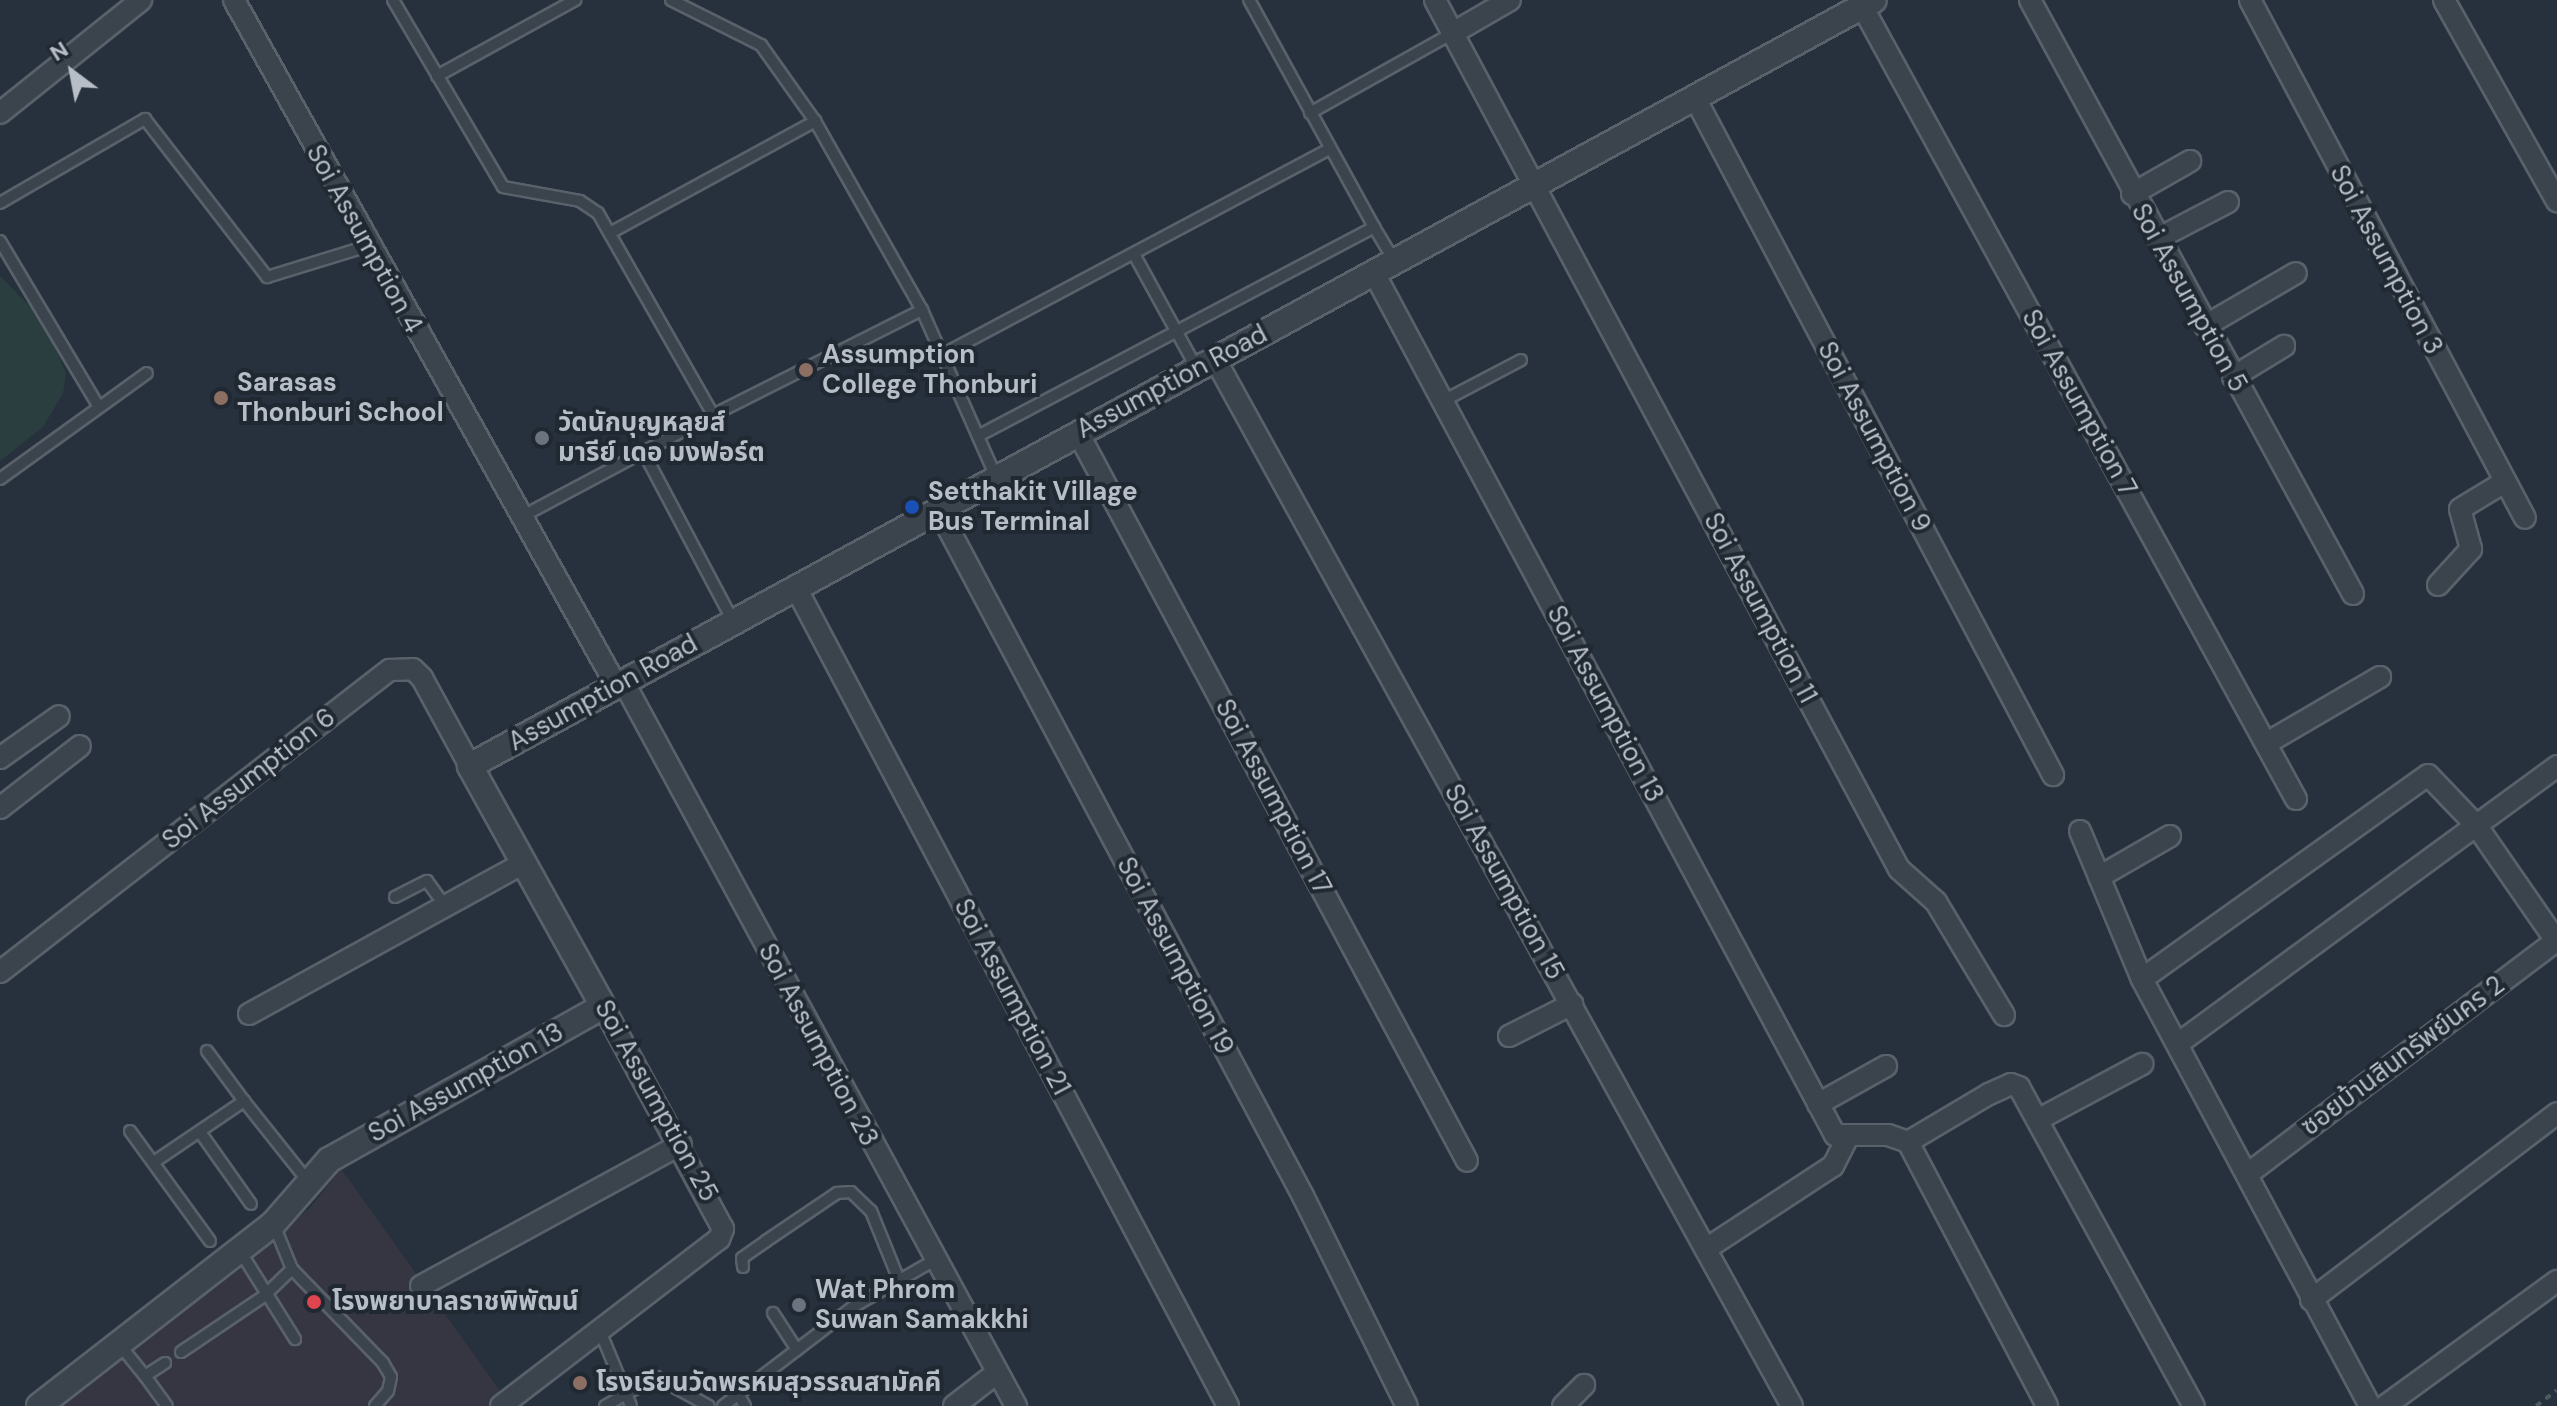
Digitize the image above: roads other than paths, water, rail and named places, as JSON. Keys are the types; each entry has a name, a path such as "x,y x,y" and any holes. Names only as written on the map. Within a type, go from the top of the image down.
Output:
{"street":[{"path":"0,113 141,0"},
{"name":"Soi Assumption 4","path":"234,0 519,518 619,683"},
{"name":"Soi Assumption 11","path":"1435,0 1899,869 1936,902 2004,1015"},
{"path":"1451,34 1510,0"},
{"name":"Soi Assumption 5","path":"2030,0 2132,194 2353,594"},
{"name":"Soi Assumption 3","path":"2250,0 2503,483 2525,518"},
{"path":"2444,0 2557,201"},
{"name":"Assumption Road","path":"470,766 1868,3"},
{"name":"Soi Assumption 7","path":"1868,3 2296,799"},
{"name":"Soi Assumption 9","path":"1695,98 2053,775"},
{"path":"2132,194 2190,161"},
{"path":"2157,239 2228,202"},
{"name":"Soi Assumption 13","path":"1385,268 1443,401 1818,1104 1841,1137"},
{"path":"2205,326 2296,273"},
{"path":"2233,377 2284,346"},
{"name":"Soi Assumption 15","path":"1206,364 1709,1247 1792,1406"},
{"name":"Soi Assumption 17","path":"1078,433 1467,1161"},
{"path":"2438,585 2461,567 2471,549 2460,509 2503,483"},
{"name":"Soi Assumption 19","path":"938,509 1296,1182 1407,1406"},
{"name":"Soi Assumption 21","path":"796,588 1228,1406"},
{"name":"Soi Assumption 6","path":"0,972 390,670 413,669 422,678 470,766"},
{"path":"2267,743 2380,677"},
{"name":"Soi Assumption 23","path":"619,683 994,1375 1016,1406"},
{"path":"0,758 59,716"},
{"path":"0,808 80,746"},
{"name":"Soi Assumption 25","path":"470,766 723,1219 719,1239 501,1406"},
{"path":"2179,1043 2557,766"},
{"path":"2142,979 2417,778 2438,781 2476,825 2557,941"},
{"path":"2080,831 2142,979 2249,1173 2311,1300 2370,1406"},
{"path":"2099,877 2170,836"},
{"path":"249,1014 524,863"},
{"name":"ซอยบ้านสินทรัพย์นคร 2","path":"2249,1173 2557,941"},
{"path":"1509,1036 1572,1004"},
{"name":"Soi Assumption 13","path":"311,1185 329,1160 603,1006"},
{"path":"2041,1118 2142,1064"},
{"path":"1818,1104 1886,1066"},
{"path":"1908,1142 2011,1084 2041,1118 2194,1406"},
{"path":"2311,1300 2557,1113"},
{"path":"1709,1247 1833,1166 1841,1137 1888,1135 1908,1142 2047,1406"},
{"path":"421,1286 681,1144"},
{"path":"39,1406 240,1251 273,1224 311,1185"},
{"path":"2385,1406 2557,1281"},
{"path":"954,1406 994,1375"},
{"path":"1563,1406 1584,1385"}],"lane":[{"path":"393,0 503,187 587,203 610,233 713,415"},
{"path":"437,76 575,0"},
{"path":"671,0 761,45 815,121 922,310 996,477"},
{"path":"1249,0 1374,227 1385,268"},
{"path":"1310,113 1451,34"},
{"path":"0,203 145,119 267,277 368,246"},
{"path":"610,233 815,121"},
{"path":"942,355 1135,256 1330,149"},
{"path":"978,436 1374,227"},
{"path":"0,241 99,407"},
{"path":"1135,256 1176,330 1206,364"},
{"path":"519,518 713,415 922,310"},
{"path":"1443,401 1521,360"},
{"path":"0,479 147,373"},
{"path":"644,453 734,622"},
{"path":"395,897 427,881 445,906"},
{"path":"207,1051 311,1185"},
{"path":"154,1162 244,1101"},
{"path":"130,1131 210,1241"},
{"path":"200,1132 251,1204"},
{"path":"743,1267 742,1258 766,1241 837,1193 851,1192 871,1211 899,1280"},
{"path":"273,1224 292,1269 383,1363 391,1377 388,1391 375,1406"},
{"path":"240,1251 264,1296 295,1339"},
{"path":"723,1406 797,1350 899,1280 933,1261"},
{"path":"181,1352 264,1296 292,1269"},
{"path":"773,1313 797,1350"},
{"path":"600,1331 622,1392 631,1406"},
{"path":"119,1344 167,1406"},
{"path":"145,1376 165,1363"},
{"path":"605,1406 622,1392 656,1377 709,1406"},
{"path":"738,1394 745,1406"}],"place":[{"name":"Assumption College Thonburi","path":"806,370"},
{"name":"Sarasas Thonburi School","path":"221,398"},
{"name":"วัดนักบุญหลุยส์ มารีย์ เดอ มงฟอร์ต","path":"542,438"},
{"name":"Setthakit Village Bus Terminal","path":"912,507"},
{"name":"โรงพยาบาลราชพิพัฒน์","path":"314,1302"},
{"name":"Wat Phrom Suwan Samakkhi","path":"799,1305"},
{"name":"โรงเรียนวัดพรหมสุวรรณสามัคคี","path":"580,1383"}]}
